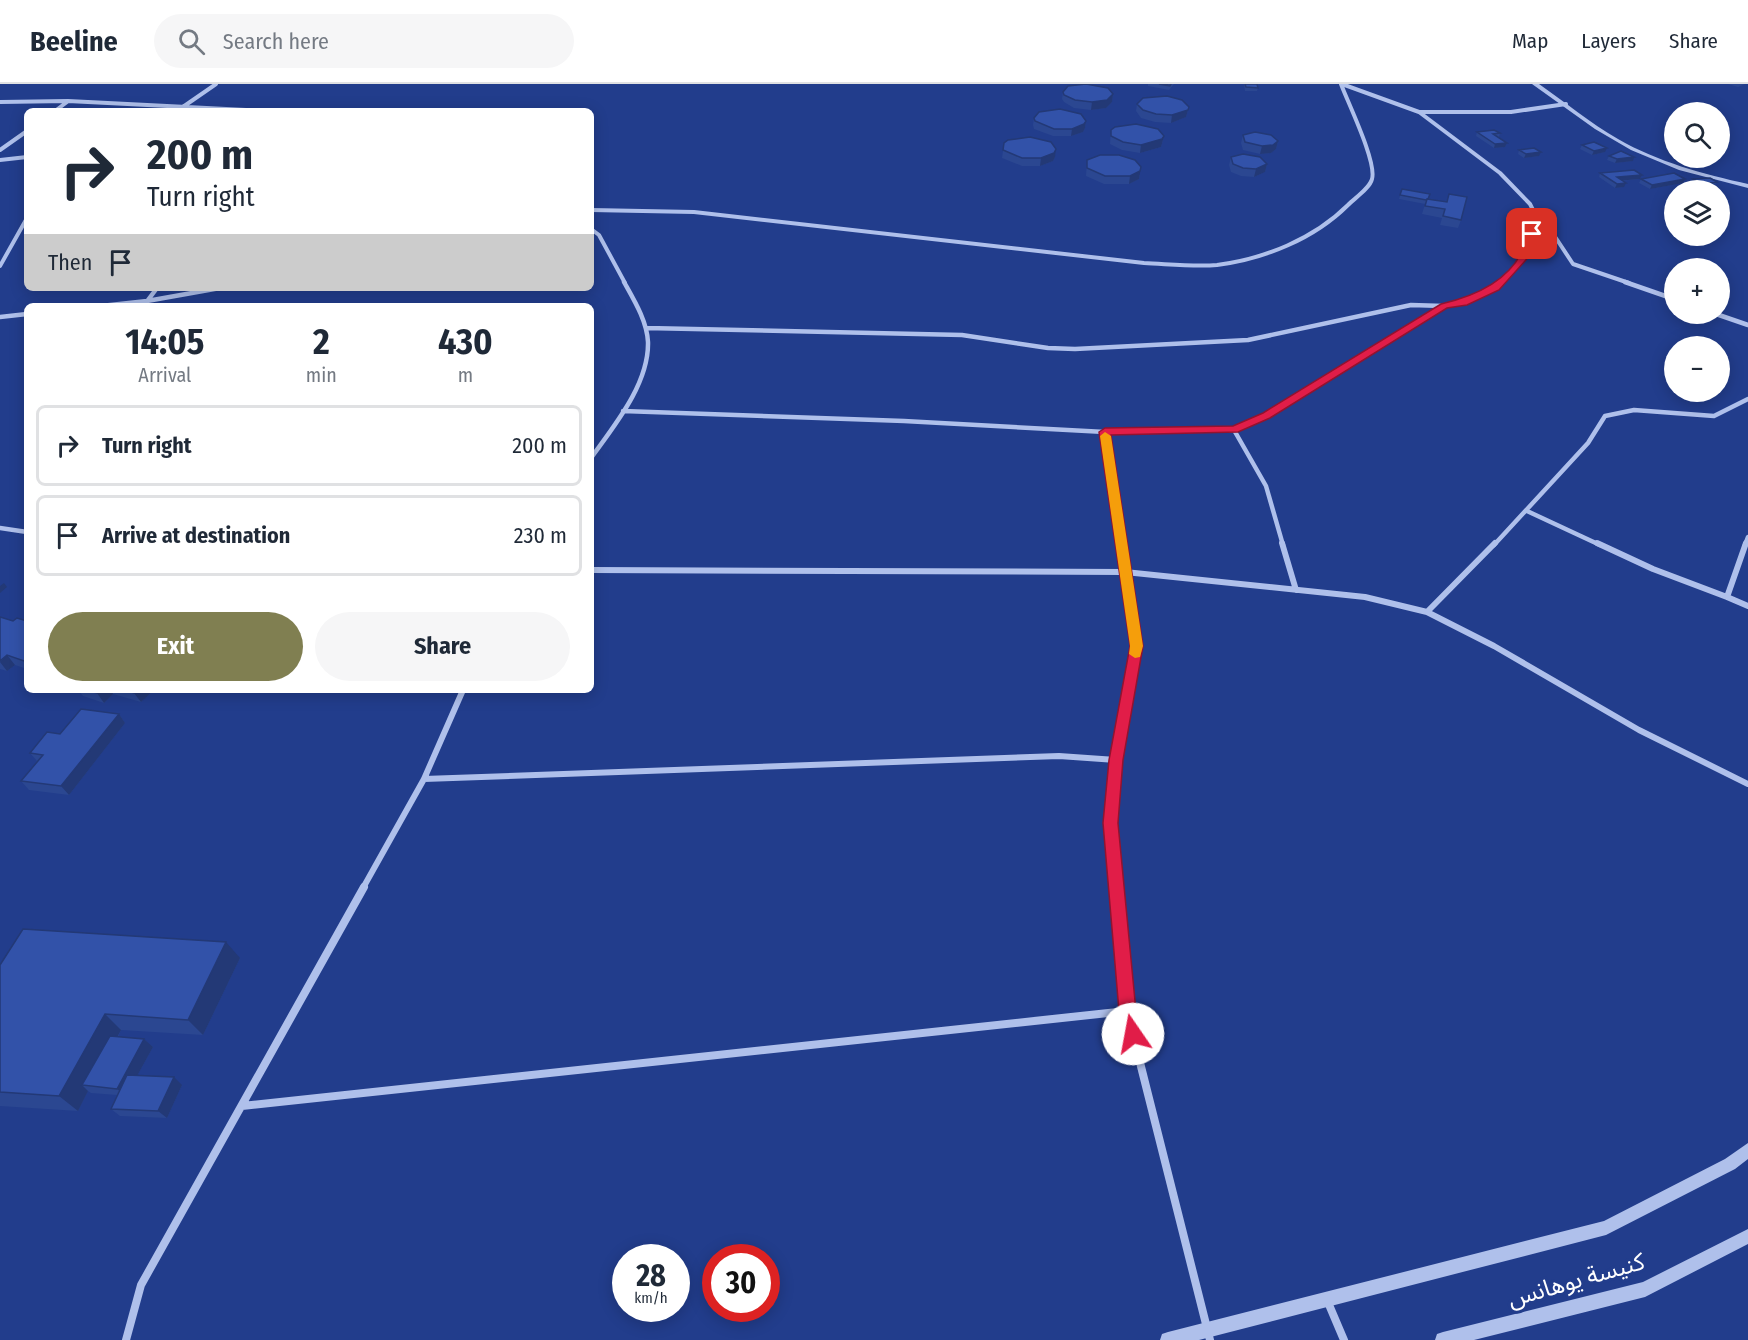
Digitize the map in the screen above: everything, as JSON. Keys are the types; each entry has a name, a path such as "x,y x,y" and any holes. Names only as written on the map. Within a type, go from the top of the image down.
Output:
{"street":[{"path":"181,108 216,84"},
{"path":"1341,84 1419,112 1500,173 1530,204 1536,216 1548,226 1573,264 1664,296"},
{"path":"594,210 694,212 1144,263 1216,265 1255,257 1299,240 1331,222 1372,182 1374,171 1368,152 1341,84"},
{"path":"1534,84 1617,140 1649,156 1679,167 1748,186"},
{"path":"59,108 68,101"},
{"path":"0,102 68,101 216,108"},
{"path":"1419,112 1511,112 1566,104"},
{"path":"0,150 24,133"},
{"path":"0,160 24,157"},
{"path":"646,328 962,335 1048,348 1075,349 1248,340 1411,305 1444,306 1464,303 1496,288 1529,252 1536,216"},
{"path":"0,266 24,223"},
{"path":"594,231 599,235 646,328 646,366 623,411 594,454"},
{"path":"147,301 155,291"},
{"path":"129,303 203,291"},
{"path":"623,411 904,421 1105,432 1234,430 1267,415 1444,306"},
{"path":"0,317 24,314"},
{"path":"1730,318 1748,324"},
{"path":"1427,612 1527,511 1588,443 1605,416 1634,410 1714,416 1748,399"},
{"path":"1742,403 1748,406"},
{"path":"1234,430 1266,486 1296,590"},
{"path":"1105,432 1137,646 1116,760 1111,823 1127,1011 1208,1335"},
{"path":"1527,511 1653,570 1748,606"},
{"path":"0,528 24,532"},
{"path":"1727,597 1748,537"},
{"path":"594,570 1125,572 1365,597 1427,612 1494,646 1639,730 1748,784"},
{"path":"126,1340 141,1285 424,779 462,693"},
{"path":"424,779 1059,756 1116,760"},
{"path":"242,1106 1127,1011"},
{"path":"1168,1340 1208,1335 1326,1299 1606,1228 1730,1164 1748,1150"},
{"name":"كنيسة يوهانس","path":"1443,1340 1645,1290 1748,1236"},
{"path":"1326,1299 1344,1340"}],"building":[{"path":"1086,84 1108,88 1113,94 1107,100 1092,102 1075,100 1064,95 1063,92 1068,86"},
{"path":"1245,84 1257,84 1258,88 1246,87"},
{"path":"1167,96 1182,100 1189,107 1188,110 1172,115 1156,114 1143,110 1137,104 1143,98"},
{"path":"1060,109 1081,114 1086,121 1072,129 1054,129 1035,121 1034,118 1039,112"},
{"path":"1136,124 1158,129 1164,136 1162,139 1141,145 1123,142 1111,136 1111,130 1115,127"},
{"path":"1494,130 1500,133 1493,134 1507,143 1495,144 1477,132"},
{"path":"1255,132 1271,135 1278,141 1273,145 1262,146 1245,142 1243,135"},
{"path":"1030,137 1051,142 1056,149 1054,153 1041,158 1022,158 1003,150 1004,143 1008,140"},
{"path":"1594,142 1607,148 1594,151 1582,145"},
{"path":"1534,148 1541,152 1526,154 1519,150"},
{"path":"1621,151 1634,157 1617,159 1609,156"},
{"path":"1243,154 1260,157 1267,164 1256,169 1233,164 1231,157"},
{"path":"1100,155 1119,155 1135,160 1141,167 1140,171 1130,176 1105,176 1087,168 1087,160"},
{"path":"1634,170 1642,175 1617,177 1626,183 1617,184 1600,173"},
{"path":"1674,173 1685,179 1664,180 1664,183 1652,185 1641,179"},
{"path":"1710,178 1714,180 1695,180 1693,179"},
{"path":"1402,189 1430,194 1426,200 1400,195"},
{"path":"1449,194 1467,197 1461,220 1443,216 1445,209 1425,206 1427,199 1447,202"},
{"path":"0,617 13,621 17,618 24,620 24,661 7,655 0,661"},
{"path":"81,709 119,714 61,786 21,781 43,755 30,753 47,732 60,734"},
{"path":"23,929 226,942 188,1020 105,1014 59,1096 0,1092 0,965"},
{"path":"110,1036 144,1039 117,1089 82,1085"},
{"path":"127,1075 174,1077 158,1111 111,1109"}],"slow traffic":[{"path":"1105,436 1137,646 1135,654"}],"route":[{"path":"1133,1034 1127,1011 1111,823 1116,760 1137,646 1105,432 1234,430 1267,415 1444,306 1464,303 1496,288 1529,252 1532,234"}]}
